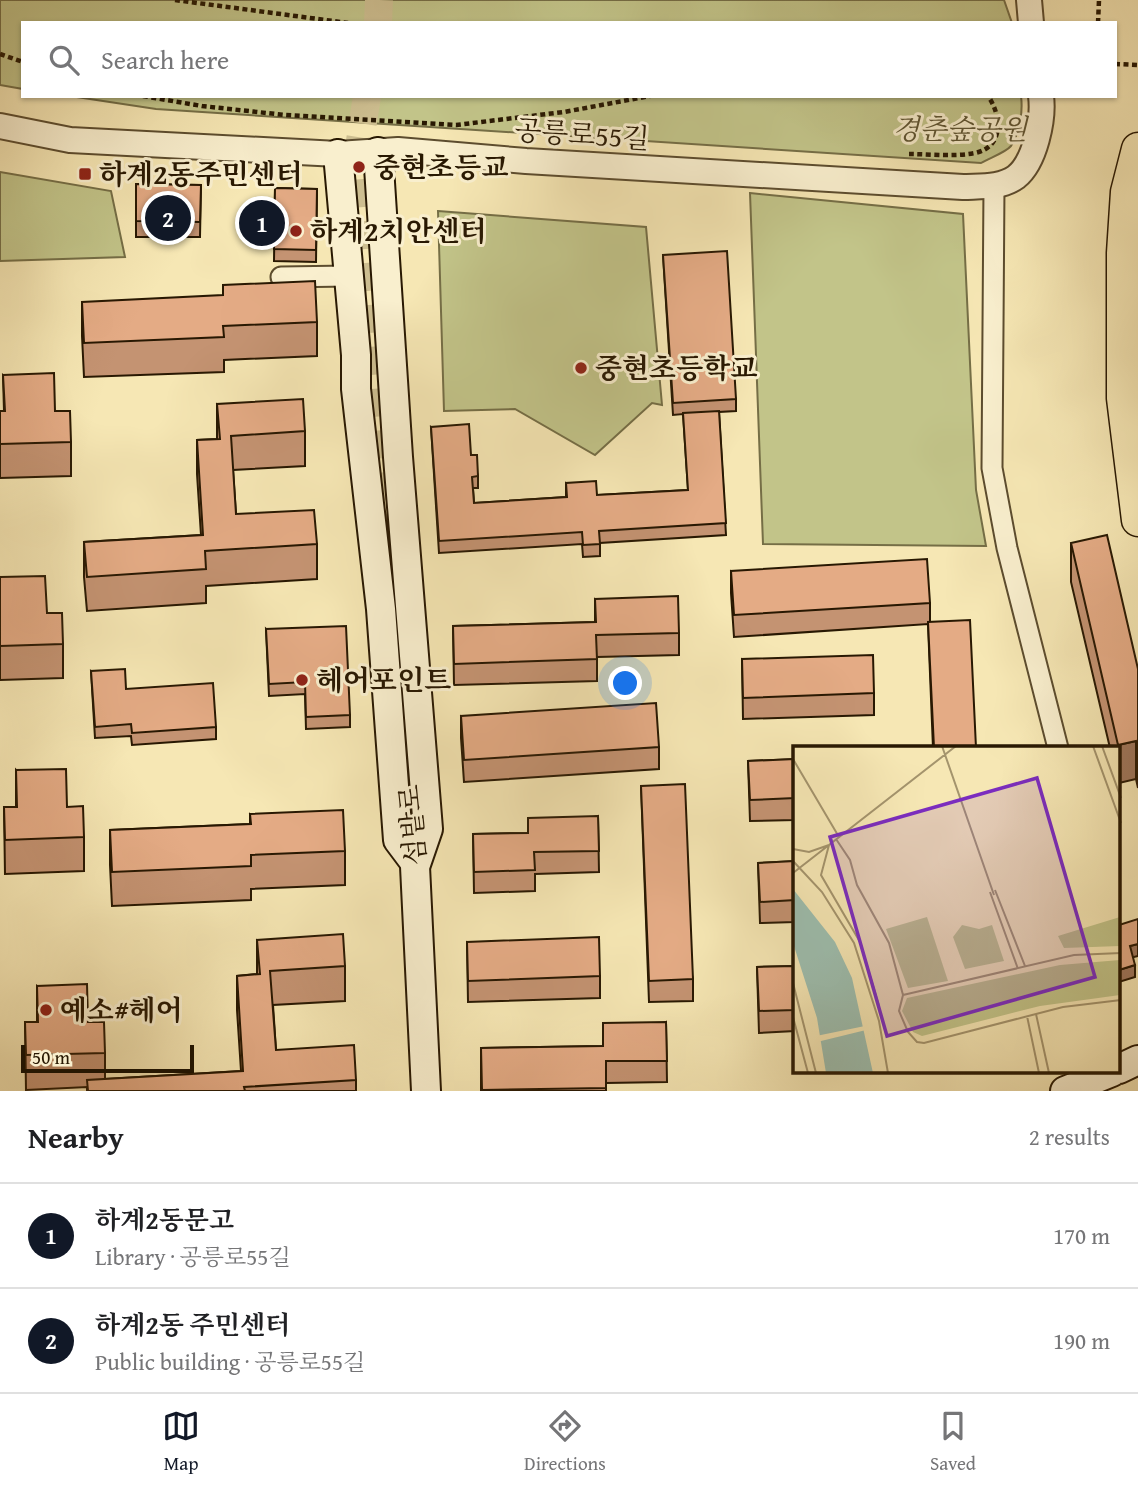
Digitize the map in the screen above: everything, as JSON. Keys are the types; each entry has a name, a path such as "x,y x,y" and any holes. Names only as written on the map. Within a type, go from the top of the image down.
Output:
{"highway":[{"path":"1138,149 1127,192 1123,253 1123,398 1138,520"}],"main road":[{"path":"378,152 398,457 428,829 416,864"},
{"path":"338,154 356,355 356,389 381,609 398,840 416,864"},
{"name":"섬밭로","path":"390,560 416,864 426,1091"},
{"path":"1120,1069 1138,1060"},
{"path":"1065,1091 1104,1077"}],"street":[{"path":"1028,0 1031,21"},
{"path":"1041,98 1042,109 1033,153 1016,176 995,186 992,468 1007,548 1057,746"},
{"name":"공릉로55길","path":"0,126 70,140 338,154 398,150 963,187 995,186"},
{"path":"281,277 349,276"}],"path":[{"path":"175,0 333,21"},
{"path":"1098,21 1099,0"},
{"path":"0,54 21,61"},
{"path":"1117,64 1138,65"},
{"path":"156,98 202,106 285,114 456,125 564,112 639,98"},
{"path":"909,154 976,153 991,145 998,134 999,123 990,98"}],"green space":[{"path":"0,0 1004,0 1011,21 21,21 21,89 0,85"},
{"name":"경춘숲공원","path":"83,98 1021,98 1022,108 1019,128 1011,146 981,163 156,109"},
{"path":"0,172 111,191 125,257 0,261"},
{"path":"750,193 963,214 976,490 986,546 763,544"},
{"path":"438,211 646,227 662,405 652,403 595,455 515,409 444,411"}],"building":[{"path":"136,184 201,185 200,222 136,221"},
{"name":"하계2치안센터","path":"275,188 317,189 316,250 274,249"},
{"path":"727,251 736,399 673,403 663,255"},
{"path":"315,281 317,322 223,326 224,337 84,343 82,302 223,295 223,285"},
{"path":"54,373 55,411 70,411 71,442 0,444 0,411 5,411 3,375"},
{"path":"303,399 305,431 231,436 236,514 314,510 317,544 205,551 206,569 87,577 84,542 203,535 197,440 220,439 217,404"},
{"path":"719,411 726,523 599,531 600,544 583,545 582,532 439,541 431,427 469,424 471,455 477,455 478,476 472,477 474,503 567,497 566,483 596,481 597,495 688,490 683,413"},
{"path":"1107,535 1138,669 1138,749 1136,741 1118,745 1071,543"},
{"path":"927,559 930,603 734,615 731,571"},
{"path":"45,576 47,613 62,613 63,644 0,646 0,577"},
{"path":"678,596 679,633 596,635 597,659 454,664 453,626 596,622 595,599"},
{"path":"970,620 976,746 934,746 928,622"},
{"path":"346,626 350,715 306,717 305,682 269,684 266,629"},
{"path":"873,655 874,693 743,698 742,659"},
{"path":"125,669 126,689 213,683 216,727 132,733 131,724 95,727 91,671"},
{"path":"656,703 659,747 464,760 461,716"},
{"path":"793,759 793,798 750,800 748,761"},
{"path":"66,769 67,807 83,806 84,837 5,840 4,807 17,807 16,770"},
{"path":"685,784 693,979 649,981 641,786"},
{"path":"343,810 345,851 251,855 251,866 112,872 110,830 251,824 250,814"},
{"path":"598,816 599,851 534,852 535,870 474,872 473,834 528,833 528,818"},
{"path":"793,861 793,900 760,902 758,863"},
{"path":"1138,919 1138,944 1130,946 1135,965 1120,970 1120,925"},
{"path":"343,934 345,966 270,971 276,1050 354,1045 356,1080 244,1087 245,1091 88,1091 87,1080 243,1071 237,976 260,974 257,940"},
{"path":"599,937 600,976 468,981 467,942"},
{"path":"793,966 793,1010 759,1011 757,967"},
{"path":"87,984 88,1022 104,1022 105,1053 26,1055 25,1022 38,1022 37,986"},
{"path":"666,1022 667,1061 606,1061 606,1088 482,1090 481,1048 603,1046 603,1023"}],"tunnel":[{"path":"378,21 379,0"},
{"path":"367,98 358,154 390,560"}],"place":[{"name":"중현초등교","path":"359,167"},
{"name":"하계2동주민센터","path":"85,174"},
{"name":"하계2동 주민센터","path":"168,218"},
{"name":"하계2동문고","path":"262,223"},
{"name":"하계2치안센터","path":"296,231"},
{"name":"중현초등학교","path":"581,368"},
{"name":"헤어포인트","path":"302,680"},
{"name":"예소#헤어","path":"46,1010"}]}
